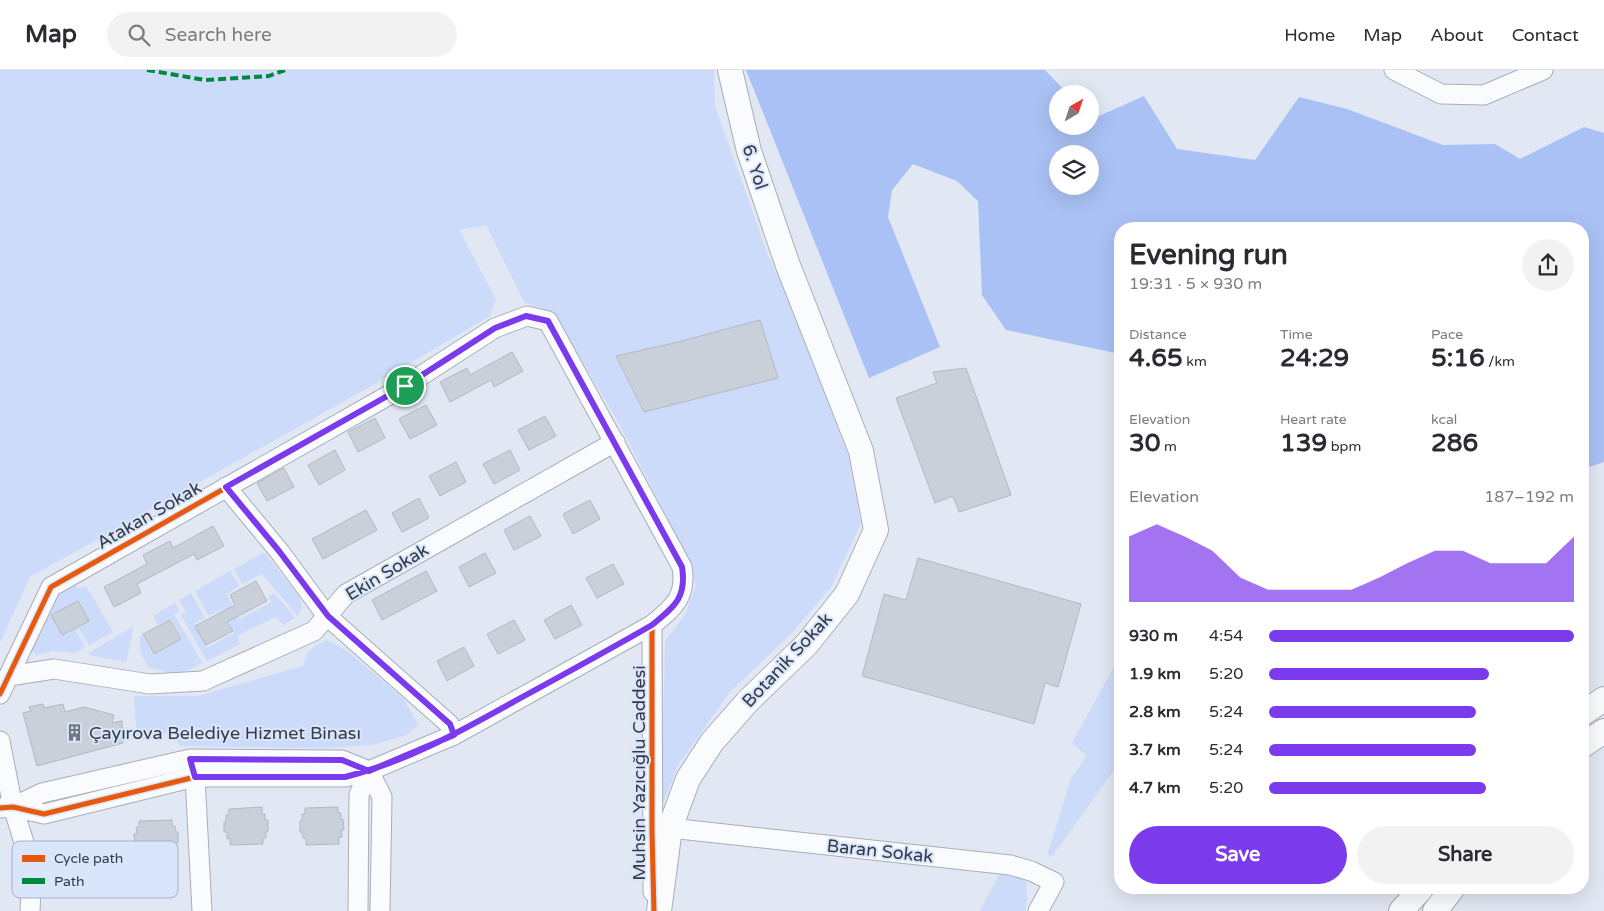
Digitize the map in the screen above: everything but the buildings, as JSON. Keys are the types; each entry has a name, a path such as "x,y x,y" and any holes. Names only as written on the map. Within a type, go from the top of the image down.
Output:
{"main road":[{"name":"6. Yol","path":"730,70 748,151 787,263"},
{"name":"Botanik Sokak","path":"659,911 670,828 688,779 712,742 748,701 807,644 847,594 876,530 861,452 787,263"},
{"path":"1589,709 1604,699"},
{"path":"1589,741 1604,731"},
{"path":"1402,911 1417,894"},
{"path":"1435,911 1448,894"}],"street":[{"path":"1394,70 1441,94 1484,95 1543,70"},
{"name":"Atakan Sokak","path":"0,694 51,587 405,386 495,328 526,316 548,321 615,442"},
{"path":"7,808 44,814 193,768 345,777 369,771 454,735 652,625 668,612 681,596 684,579 682,567 615,442"},
{"name":"Ekin Sokak","path":"8,676 54,669 150,684 204,681 314,630 346,594 615,442"},
{"path":"226,487 279,551 328,616 450,724 454,735"},
{"name":"Muhsin Yazıcığlu Caddesi","path":"652,625 654,911"},
{"path":"0,741 7,808 21,841"},
{"path":"193,768 202,911"},
{"path":"358,911 359,795 369,771"},
{"path":"369,771 382,797 380,911"},
{"name":"Baran Sokak","path":"670,828 1010,865 1031,871 1054,882 1038,911"},
{"path":"30,911 31,898"}],"shaded area":[{"path":"0,70 714,70 715,106 769,258 786,292 848,455 861,524 831,587 793,632 730,692 678,765 661,809 665,641 685,615 696,585 686,554 618,422 554,313 524,302 486,225 459,230 496,299 490,316 366,389 30,577 0,643"},
{"path":"746,70 1045,70 1059,85 1049,85 1049,135 1099,135 1099,116 1144,96 1177,149 1255,160 1299,97 1347,109 1443,145 1495,144 1520,159 1584,127 1604,133 1604,462 1589,467 1589,222 1114,222 1114,353 1006,330 982,295 978,201 957,181 913,164 892,190 888,217 940,347 869,378"},
{"path":"264,552 299,596 302,606 298,616 262,574 242,584 234,569"},
{"path":"230,571 239,586 227,594 240,619 271,602 268,597 274,593 295,618 283,625 276,617 237,636 240,644 207,661 181,615 186,612 179,600 191,593 205,618 194,624 207,648 234,633 222,609 209,616 195,591"},
{"path":"72,579 78,589 86,586 113,632 89,645 79,629 76,631 85,647 76,653 53,651 37,655 25,646 49,596"},
{"path":"175,603 179,611 174,614 202,663 177,675 148,667 140,652 140,636 143,636 153,655 182,639 171,619 158,625 153,616"},
{"path":"134,626 126,662 89,655 89,653"},
{"path":"328,640 347,651 403,698 418,724 407,735 371,745 322,748 180,746 172,732 137,741 134,696 198,696 303,666 311,649"},
{"path":"1114,667 1114,770 1051,858 1048,853 1071,778 1087,756 1072,743"},
{"path":"1000,873 1026,878 1027,902 1025,911 980,911"}],"marked path":[{"path":"147,70 205,80 269,76 285,70"}],"cycle path":[{"path":"0,694 51,587 405,386 495,328 527,316 548,321 682,567 683,586 681,594 667,613 652,625 654,911"},
{"path":"0,808 13,807 44,814 195,777 345,777 369,771 454,735 652,625"}],"place":[{"name":"Çayırova Belediye Hizmet Binası","path":"75,733"}],"route":[{"path":"405,386 226,487 279,551 328,616 450,724 454,735 369,771 342,760 190,759 195,777 345,777 369,771 412,753 454,735 652,625 668,612 681,596 684,579 682,567 548,321 526,316 495,328 405,386"}]}
